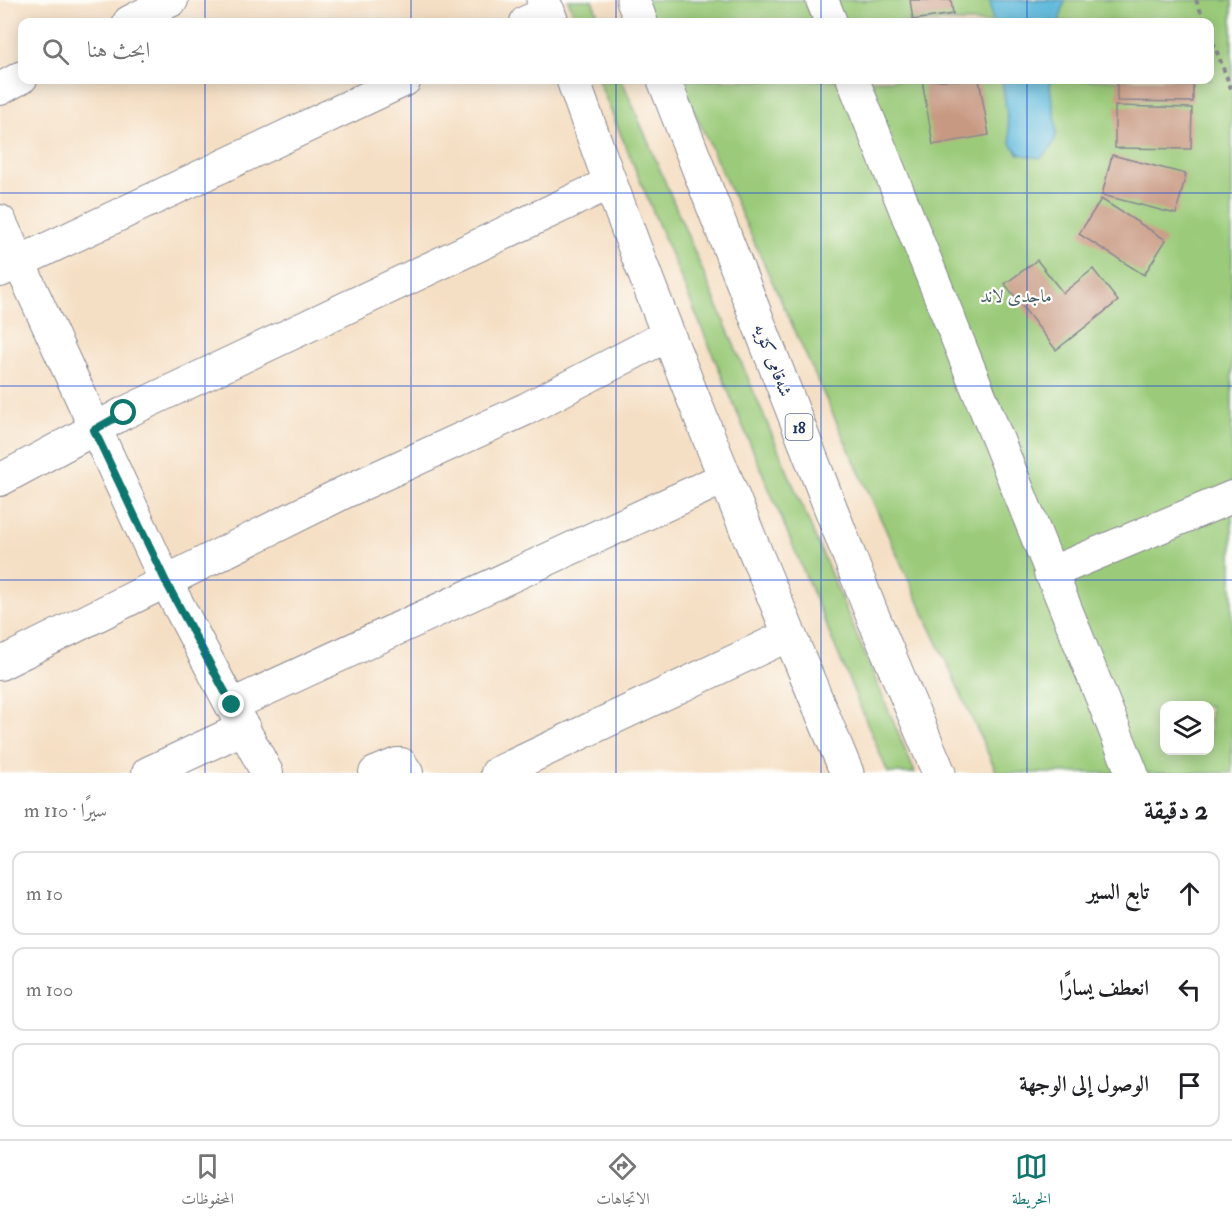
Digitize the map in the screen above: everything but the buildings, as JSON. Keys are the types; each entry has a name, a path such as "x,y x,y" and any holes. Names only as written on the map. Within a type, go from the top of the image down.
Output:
{"highway":[{"path":"633,0 640,18"},
{"path":"574,84 610,183 724,478 847,773"},
{"name":"شەقامی کۆیە","path":"666,84 871,612 939,773"}],"street":[{"path":"137,18 172,0"},
{"path":"822,0 829,18"},
{"path":"0,89 18,80"},
{"path":"9,266 396,84"},
{"path":"855,84 1132,773"},
{"path":"0,480 124,413 610,183"},
{"path":"0,221 9,266 94,430 166,582 267,773"},
{"path":"0,664 345,492 526,409 668,335"},
{"path":"148,773 238,716 724,478"},
{"path":"1050,573 1232,497"},
{"path":"497,773 789,635"},
{"path":"375,773 397,764 401,765 407,773"}],"path":[{"path":"1196,0 1203,18"},
{"path":"1214,46 1232,91"}],"green space":[{"path":"568,0 592,0 599,18 575,18"},
{"name":"ماجدی لاند","path":"644,0 1232,0 1232,773 997,773 682,84 1214,84 1214,18 652,18"},
{"path":"600,84 624,84 915,773 888,773"}],"water":[{"path":"990,0 1065,0 1060,18 992,18"},
{"path":"1003,84 1050,84 1057,132 1049,150 1040,158 1019,154 1011,143"}],"route":[{"path":"124,413 94,430 166,582 232,705"}]}
